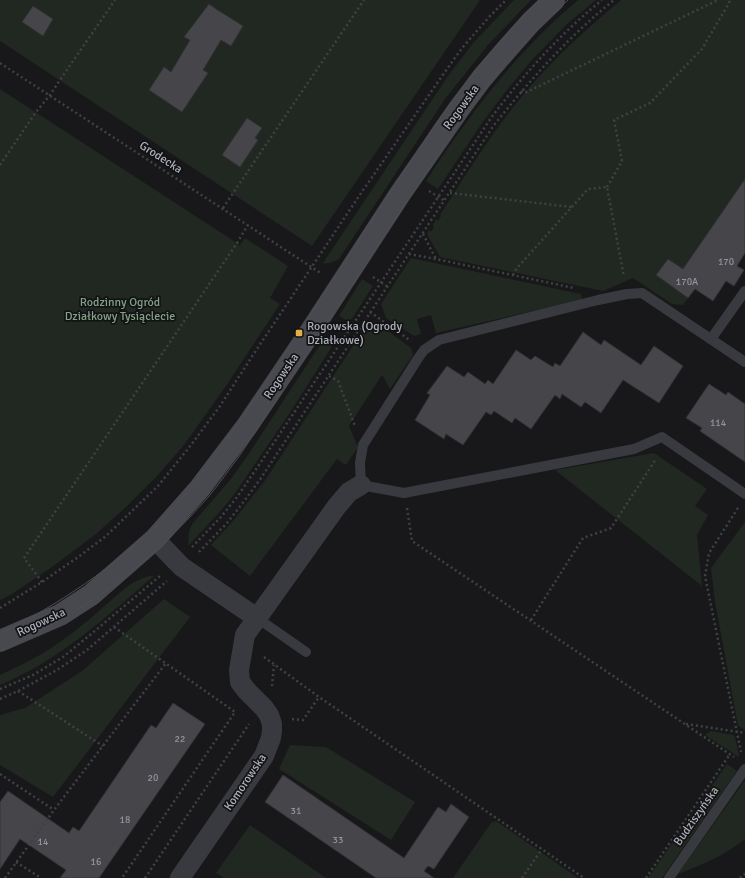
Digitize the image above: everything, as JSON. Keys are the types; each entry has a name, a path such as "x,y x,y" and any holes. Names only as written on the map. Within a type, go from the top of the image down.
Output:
{"street":[{"name":"Rogowska","path":"0,641 60,615 91,595 155,539 200,488 247,426 458,109 507,49 531,22 554,0"},
{"name":"Komorowska","path":"180,878 264,756 271,738 272,724 269,715 240,682 239,670 244,635 337,506 350,492 361,485"},
{"path":"155,539 182,567 257,618"}],"lane":[{"path":"711,339 745,291"},
{"path":"743,499 662,437 634,449 404,493 361,485 360,463 363,445 417,360 424,350 439,340 598,300 627,294 642,293 745,362"},
{"path":"257,618 306,652"},
{"name":"Budziszyńska","path":"669,878 745,769"}],"path":[{"path":"0,166 115,0"},
{"path":"223,208 364,0"},
{"path":"0,608 81,556 106,536 158,486 192,445 220,406 383,161 458,54 490,16 506,0"},
{"path":"190,549 221,517 245,485 491,118 512,91 548,50 602,0"},
{"path":"194,557 227,523 261,478 494,125 538,72 556,53 614,0"},
{"path":"522,91 524,93 534,89 718,0"},
{"path":"627,294 607,187 622,161 614,120 650,104 702,49 730,0"},
{"name":"Grodecka","path":"0,62 312,267"},
{"path":"513,275 517,268 588,189 607,187"},
{"path":"427,189 444,201"},
{"path":"450,193 572,207"},
{"path":"42,582 24,558 248,225"},
{"path":"423,233 436,259"},
{"path":"409,254 580,289 598,300"},
{"path":"370,312 424,350"},
{"path":"329,376 338,381 363,445"},
{"path":"531,620 583,538 610,528 668,441"},
{"path":"404,493 412,541 731,755 646,878"},
{"path":"742,757 705,576 709,553 743,499"},
{"path":"0,689 33,675 63,657 161,575"},
{"path":"0,699 57,670 87,650 172,577"},
{"path":"114,627 240,716"},
{"path":"243,643 319,697 584,878"},
{"path":"5,878 54,810 166,663"},
{"path":"272,690 274,665"},
{"path":"18,691 102,746"},
{"path":"312,708 319,697"},
{"path":"122,878 235,712"},
{"path":"145,878 250,724 245,720"},
{"path":"686,724 745,734"},
{"path":"0,774 54,810"},
{"path":"522,878 542,849"},
{"path":"16,862 41,878"},
{"path":"740,878 745,874"}],"green space":[{"path":"0,0 480,0 312,246 0,41"},
{"path":"514,0 531,0 488,45 445,99 339,259 323,263 448,76 474,42"},
{"path":"578,0 596,0 567,24 531,61 482,123 438,189 426,181 459,132 514,62"},
{"path":"621,0 745,0 745,186 688,273 668,259 656,275 688,298 683,305 672,304 633,278 603,291 440,257 427,234 429,230 431,232 436,219 438,221 441,216 440,215 493,134 517,103 551,64 585,31"},
{"name":"Rodzinny Ogród Działkowy Tysiąclecie","path":"0,89 240,245 245,238 288,266 270,298 280,304 226,386 184,445 157,476 96,534 52,567 12,594 0,600"},
{"path":"411,258 581,294 582,300 436,333 431,315 417,319 421,334 414,336 386,318 381,304"},
{"path":"362,279 373,286 353,317 350,320 346,320 339,316"},
{"path":"380,325 411,348 413,355 390,389 382,375 349,426 358,447 346,465 337,459 250,576 211,545 233,521 264,482 366,326"},
{"path":"325,337 331,345 331,348 289,414 229,501 188,546 189,531 192,524 230,480 248,455"},
{"path":"654,453 707,489 695,506 708,515 697,535 702,586 555,470"},
{"path":"745,522 745,730 738,726 715,602 711,568"},
{"path":"149,576 154,576 100,622 62,651 22,675 0,685 0,675 29,661 66,638 124,589 136,581"},
{"path":"164,599 190,617 53,797 0,765 0,715 25,708 82,671"},
{"path":"711,731 733,735 735,737 739,757 705,735"},
{"path":"290,745 326,747 415,802 391,840 279,769"},
{"path":"727,764 737,771 662,878 648,878"},
{"path":"745,780 745,839 713,859 678,874"},
{"path":"496,821 578,878 453,878 491,823"},
{"path":"250,825 326,878 224,878 216,873"}],"building":[{"path":"209,4 243,26 231,46 221,40 203,70 208,73 182,112 149,90 164,67 171,72 190,40 184,37"},
{"path":"33,6 53,19 43,36 22,22"},
{"path":"247,118 262,128 255,138 258,140 240,167 222,155"},
{"path":"745,179 745,253 737,266 744,270 734,286 726,281 713,301 695,289 688,298 656,275 668,259 683,269"},
{"path":"583,332 601,345 604,340 641,365 654,346 683,366 659,403 623,380 601,413 585,402 581,407 562,394 560,399 555,395 531,429 515,418 512,423 494,411 491,415 486,412 463,445 446,434 444,439 415,420 430,395 427,393 447,366 464,377 468,372 485,384 488,380 493,384 516,350 531,360 535,356 553,367 555,363 560,366"},
{"path":"709,384 726,395 728,392 745,404 745,462 700,431 702,428 686,418"},
{"path":"173,703 205,724 99,878 60,878 66,870 20,839 0,869 0,802 8,791 69,833 73,827 79,831 151,725 156,728"},
{"path":"283,775 404,858 438,807 446,812 451,804 469,817 434,869 428,866 424,871 434,878 376,878 265,802"}],"tram line":[{"path":"0,634 44,610 106,569 144,537 178,503 221,448 274,371 443,113 483,62 540,0"},
{"path":"0,650 59,621 114,585 164,543 209,496 240,455 456,127 481,93 522,44 568,0"}],"place":[{"name":"Rogowska (Ogrody Działkowe)","path":"299,333"}]}
